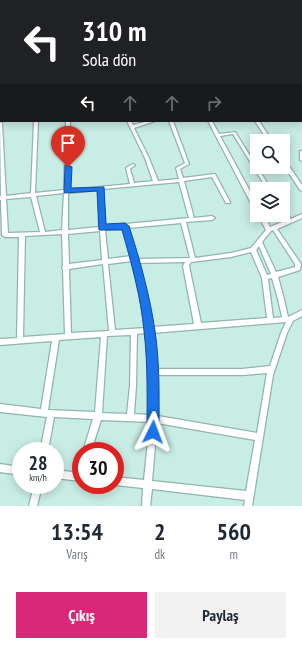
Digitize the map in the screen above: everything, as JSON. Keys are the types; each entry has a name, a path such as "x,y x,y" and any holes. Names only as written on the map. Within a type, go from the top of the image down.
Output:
{"street":[{"path":"0,122 4,235 43,234 65,230 212,218"},
{"path":"36,122 33,194 43,234"},
{"path":"68,122 65,267 68,337"},
{"path":"130,122 156,182"},
{"path":"132,127 150,122"},
{"path":"171,122 187,164 179,166 178,168 192,220"},
{"path":"211,122 250,196"},
{"path":"259,122 266,134"},
{"path":"218,135 234,133 265,182"},
{"path":"302,152 302,160"},
{"path":"132,184 128,168 133,165"},
{"path":"290,171 302,189"},
{"path":"2,198 213,176 228,202"},
{"path":"90,442 98,416 108,334 106,262 102,228 101,188"},
{"path":"290,221 302,216"},
{"path":"183,221 191,260"},
{"path":"264,278 298,268 298,264 266,222"},
{"path":"65,267 135,260 191,260 231,256 253,250 271,229 288,222"},
{"path":"125,226 135,260 150,330 154,419 146,506"},
{"path":"20,341 22,234"},
{"path":"248,506 272,368 288,319 275,275 260,243"},
{"path":"253,250 264,278 270,320"},
{"path":"191,260 186,266 198,326"},
{"path":"0,342 288,319 302,313"},
{"path":"130,418 133,386 134,332"},
{"path":"45,442 56,338"},
{"path":"153,372 242,372 272,368"},
{"path":"0,408 47,413 154,419 260,437"},
{"path":"0,468 12,469"},
{"path":"124,482 250,496"},
{"path":"33,506 36,494"}],"route":[{"path":"68,167 67,191 101,188 102,228 125,226 135,258 150,330 154,388 153,432"}]}
